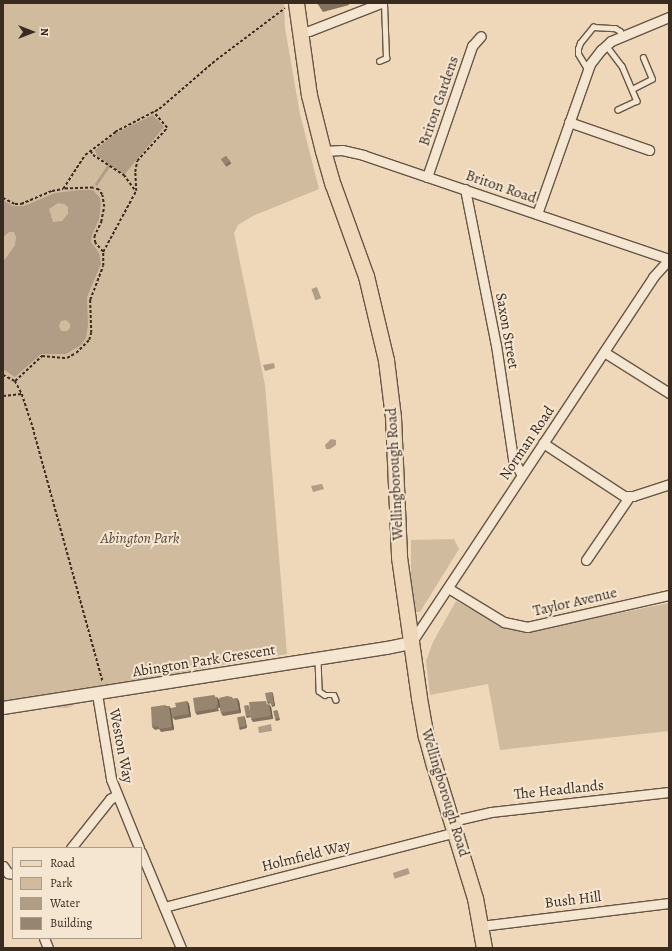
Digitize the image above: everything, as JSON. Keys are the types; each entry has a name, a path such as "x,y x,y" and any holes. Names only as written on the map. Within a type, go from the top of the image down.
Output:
{"main road":[{"name":"Wellingborough Road","path":"292,5 300,33 309,95 323,151 333,185 366,276 386,360 393,417 399,557 410,643 426,736 475,898 484,948"}],"street":[{"path":"300,33 309,31 382,3"},
{"path":"537,214 587,68 606,45 622,35 669,17"},
{"name":"Briton Gardens","path":"427,177 472,46 481,36"},
{"path":"568,122 649,150"},
{"name":"Briton Road","path":"323,151 335,149 351,151 669,259"},
{"name":"Saxon Street","path":"465,189 496,345 514,459 517,468 522,475"},
{"name":"Norman Road","path":"410,643 448,588 653,277 669,259"},
{"path":"604,352 669,393"},
{"path":"543,443 619,494 629,497 669,484"},
{"path":"586,560 629,497"},
{"name":"Taylor Avenue","path":"448,588 504,622 527,627 669,595"},
{"name":"Abington Park Crescent","path":"3,708 318,659 410,643"},
{"name":"Weston Way","path":"97,694 108,767 117,795 139,847"},
{"name":"The Headlands","path":"454,826 490,812 669,792"},
{"path":"71,847 110,799 117,795"},
{"name":"Holmfield Way","path":"164,907 454,826"},
{"path":"142,854 182,948"},
{"path":"3,866 8,873 12,874"},
{"name":"Bush Hill","path":"481,926 669,903"}],"lane":[{"path":"379,61 386,58 382,3"},
{"path":"587,68 578,54 578,49 580,43 592,28 615,28 620,31 622,35"},
{"path":"606,45 619,60 637,101 618,110"},
{"path":"632,89 652,79 643,58"},
{"path":"318,659 319,691 326,695 334,695 336,700"}],"path":[{"path":"63,189 85,155 115,132 153,112 216,60 292,5"},
{"path":"15,381 42,356 67,358 76,353 89,340 91,333 90,300 103,266 103,252 136,191 135,172 137,161 167,128 153,112"},
{"path":"91,151 93,155 124,175 136,191"},
{"path":"3,198 15,204 21,204 52,191 63,189 93,188 99,190 102,195 104,207 101,222 94,236 95,243 103,252"},
{"path":"3,375 15,381 22,394 34,432 103,682"},
{"path":"3,396 22,394"}],"green space":[{"name":"Abington Park","path":"3,3 284,3 285,28 300,114 319,189 253,216 238,225 234,233 265,385 287,654 209,667 106,688 68,708 3,706"},
{"path":"454,539 459,549 420,612 416,612 411,578 411,540"},
{"path":"456,601 499,624 519,630 540,629 669,603 669,731 500,750 488,684 430,695 426,661 433,642"}],"water":[{"path":"153,115 164,127 124,175 97,156 95,150 116,133"},
{"path":"93,190 100,198 101,204 99,219 92,235 91,242 99,253 101,264 87,297 88,325 86,338 81,345 66,354 41,354 15,377 3,369 3,262 15,245 16,237 14,232 9,232 3,237 3,200 13,206 24,206 55,193","holes":["58,203 64,204 68,207 68,214 62,221 53,222 49,209","66,320 70,324 70,328 67,331 61,331 59,326 61,321"]},
{"path":"317,287 321,298 315,300 311,289"},
{"path":"274,363 275,368 265,371 263,365"},
{"path":"331,439 336,440 336,445 330,449 326,449 325,445"},
{"path":"322,484 324,489 313,492 311,486"},
{"path":"271,724 272,731 259,733 258,727"},
{"path":"408,868 410,874 395,879 393,873"}],"building":[{"path":"226,156 230,161 225,165 221,159"},
{"path":"272,692 274,705 267,702 265,693"},
{"path":"214,695 215,698 217,697 217,708 195,712 193,698"},
{"path":"227,696 232,697 232,699 237,698 239,710 221,713 219,698"},
{"path":"187,701 189,714 172,717 171,708 176,707 175,703"},
{"path":"266,701 267,705 269,704 271,716 251,719 249,702"},
{"path":"165,705 165,707 169,706 172,727 159,729 158,726 152,727 151,707"},
{"path":"248,705 250,716 246,717 244,706"},
{"path":"277,710 279,718 275,719 273,711"},
{"path":"244,716 246,726 239,727 237,717"}],"waterway":[{"path":"96,184 109,165"}]}
